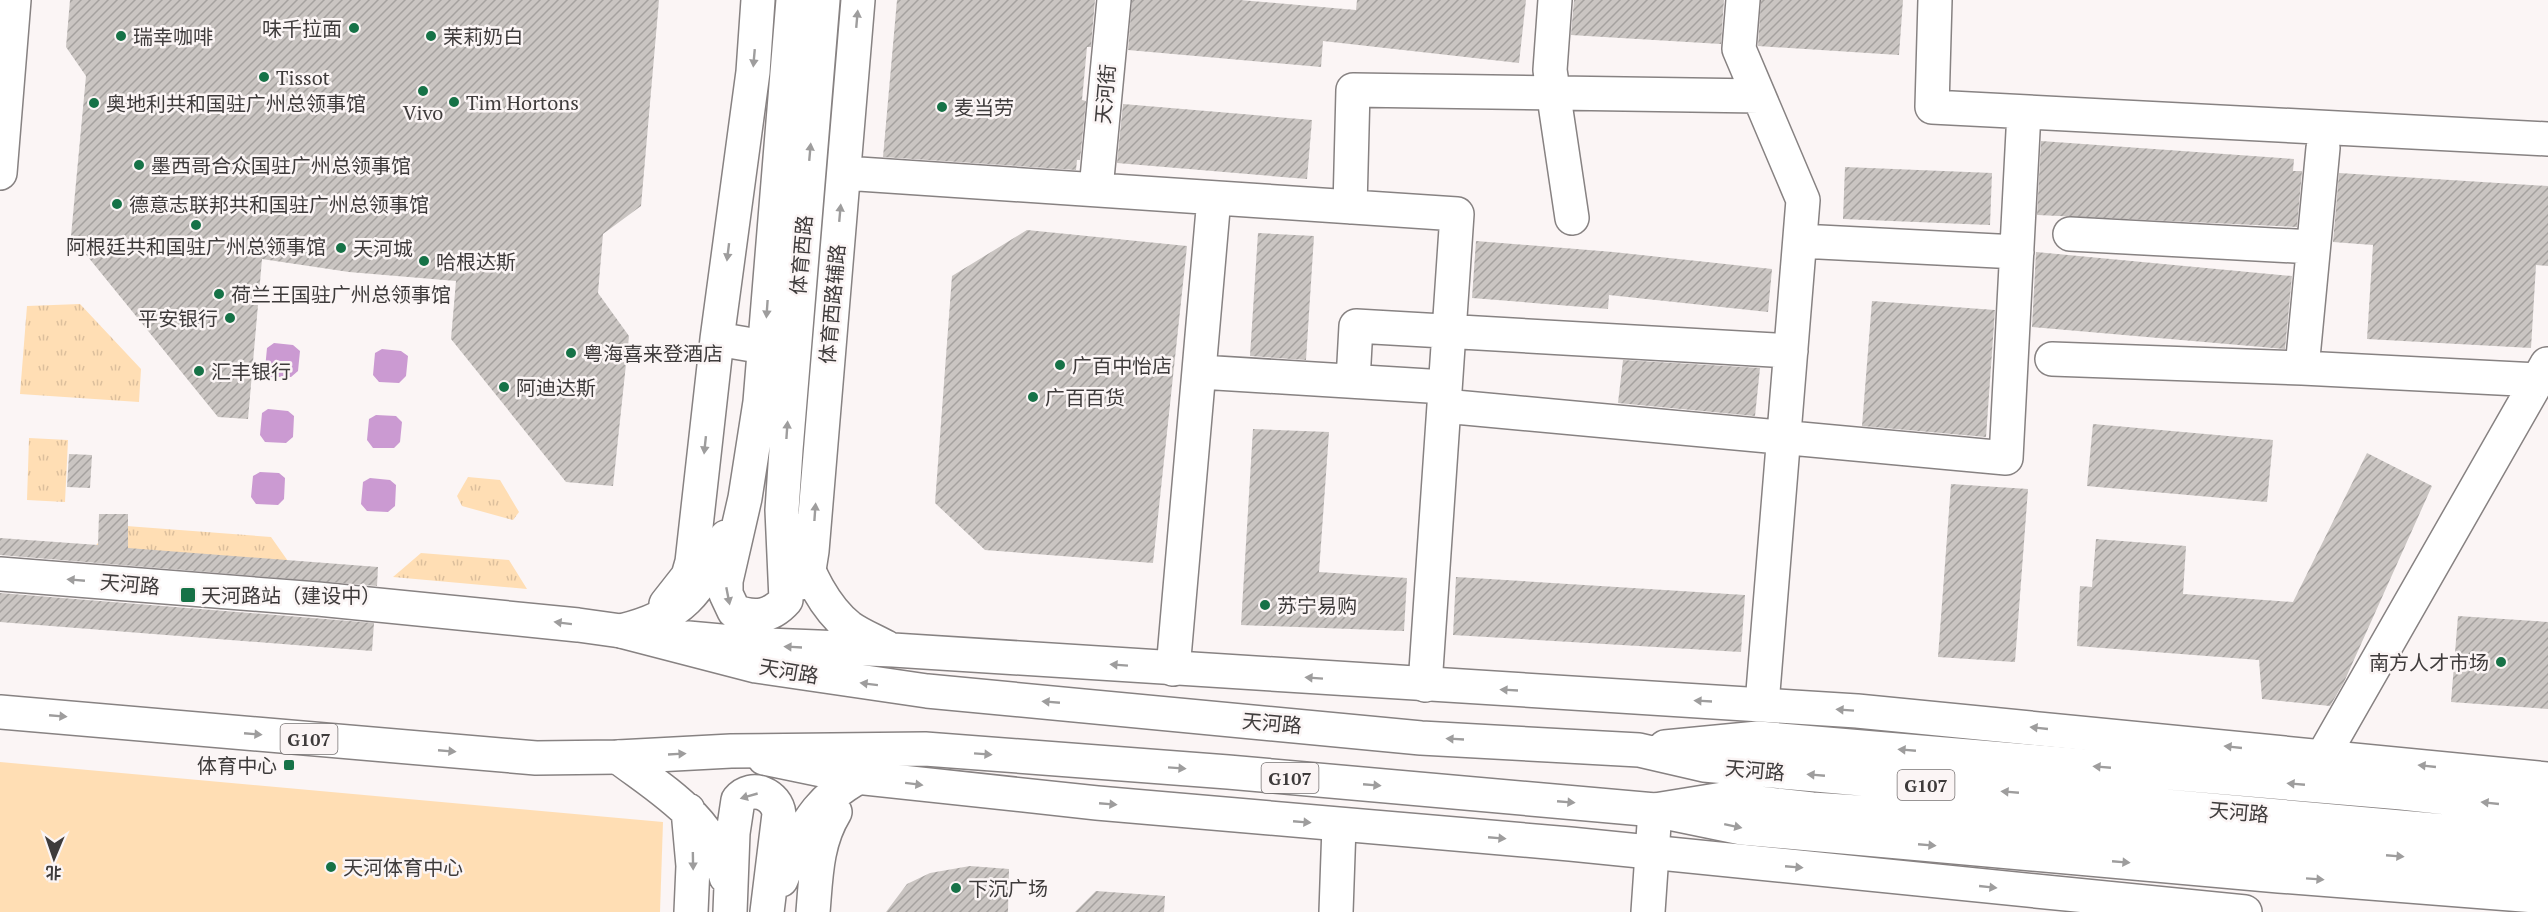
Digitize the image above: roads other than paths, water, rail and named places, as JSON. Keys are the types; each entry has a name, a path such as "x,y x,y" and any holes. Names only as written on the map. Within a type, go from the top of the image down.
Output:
{"main road":[{"path":"621,631 647,619 662,608 688,576 694,547 717,339 753,72 758,0"},
{"name":"体育西路","path":"745,498 760,402 793,0"},
{"name":"体育西路","path":"786,600 782,510 823,0"},
{"name":"体育西路辅路","path":"809,570 858,0"},
{"name":"天河街","path":"1096,189 1114,0"},
{"path":"1555,0 1550,70 1572,218"},
{"path":"1743,0 1739,49 1803,200 1758,738"},
{"path":"1935,0 1932,107 2548,139"},
{"path":"1,160 9,1"},
{"path":"1350,207 1353,90 1759,96"},
{"path":"1200,372 1353,381 1445,396 2006,458 2024,112"},
{"path":"2068,136 2323,148 2548,162"},
{"path":"2302,368 2323,148"},
{"path":"844,173 1457,214 1425,685"},
{"path":"1173,669 1214,198"},
{"path":"2070,234 2313,247"},
{"path":"1800,241 2017,252"},
{"path":"1353,381 1356,326 1791,351"},
{"path":"717,339 764,347"},
{"path":"2052,360 2302,368 2543,371 2323,756"},
{"path":"621,631 661,619 674,611 694,591 745,498"},
{"path":"745,498 726,581 728,603 734,611 759,616 770,615 786,600 809,570"},
{"path":"782,510 809,570 831,607 850,627 893,650"},
{"name":"天河路","path":"0,574 420,608 621,631 756,666 927,691 1421,738 1639,750 1704,765 2213,825 2548,869"},
{"path":"621,631 756,645 893,650 1425,685 1762,704 1973,721 2548,778"},
{"name":"天河路","path":"0,712 536,758 618,757 731,751 925,749 1228,772 1655,810 1723,799 1812,809 2024,824 2213,825 2548,840"},
{"path":"1639,750 1758,738 2367,790 2548,809"},
{"path":"767,912 807,825 833,793 856,777 925,749"},
{"path":"731,751 856,777 1004,794 1339,826 1400,829 2245,912"},
{"path":"618,757 688,810 712,839 723,864 730,903"},
{"path":"813,912 818,856 823,834 856,777"},
{"path":"730,903 733,833 738,800 748,794 761,792 770,796 778,805 779,814 767,912"},
{"path":"688,810 693,866 692,912"},
{"path":"1648,912 1655,810 1742,828 2279,876 2548,897"},
{"path":"1336,912 1339,826"}],"place":[{"name":"味千拉面","path":"354,28"},
{"name":"瑞幸咖啡","path":"121,36"},
{"name":"茉莉奶白","path":"431,36"},
{"name":"Tissot","path":"264,77"},
{"name":"Vivo","path":"423,91"},
{"name":"Tim Hortons","path":"454,102"},
{"name":"奥地利共和国驻广州总领事馆","path":"94,103"},
{"name":"麦当劳","path":"942,107"},
{"name":"墨西哥合众国驻广州总领事馆","path":"139,165"},
{"name":"德意志联邦共和国驻广州总领事馆","path":"117,204"},
{"name":"阿根廷共和国驻广州总领事馆","path":"196,225"},
{"name":"天河城","path":"341,248"},
{"name":"哈根达斯","path":"424,261"},
{"name":"荷兰王国驻广州总领事馆","path":"219,294"},
{"name":"平安银行","path":"230,318"},
{"name":"粤海喜来登酒店","path":"571,353"},
{"name":"广百中怡店","path":"1060,365"},
{"name":"汇丰银行","path":"199,371"},
{"name":"阿迪达斯","path":"504,387"},
{"name":"广百百货","path":"1033,397"},
{"name":"天河路站（建设中）","path":"188,595"},
{"name":"苏宁易购","path":"1265,605"},
{"name":"南方人才市场","path":"2501,662"},
{"name":"体育中心","path":"289,765"},
{"name":"天河体育中心","path":"331,867"},
{"name":"下沉广场","path":"956,888"}]}
